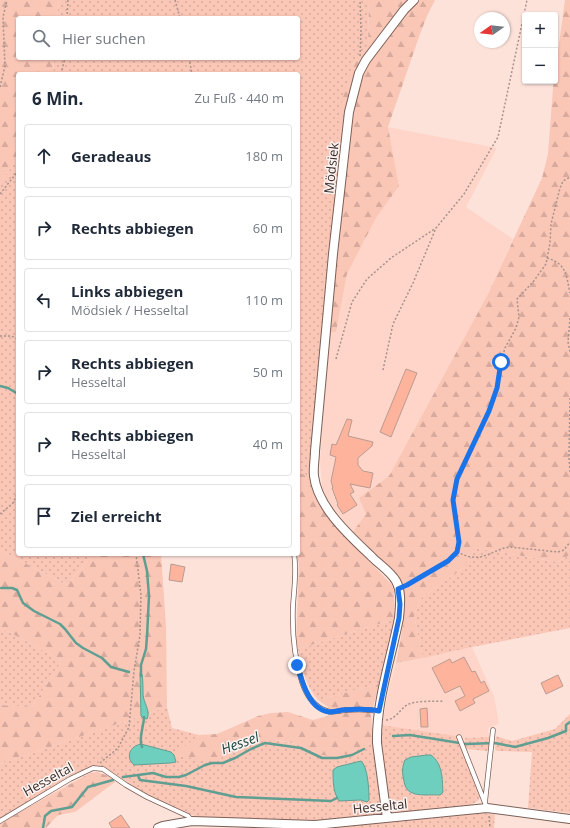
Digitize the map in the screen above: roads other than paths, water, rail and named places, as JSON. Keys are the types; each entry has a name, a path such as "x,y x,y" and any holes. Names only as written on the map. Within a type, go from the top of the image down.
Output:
{"street":[{"name":"Mödsiek","path":"379,715 399,618 400,604 398,589 392,577 350,536 324,504 314,476 315,451 333,254 349,112 359,73 366,60 404,10 414,0"},
{"path":"379,715 377,743 386,818"},
{"name":"Hesseltal","path":"158,828 192,821 315,825 386,818 486,805 570,819"}],"lane":[{"path":"294,556 296,563 293,608 293,641 297,665 305,690 314,702 328,712 371,709 379,715"},
{"path":"486,805 493,730"},
{"path":"459,737 486,805"},
{"name":"Hesseltal","path":"0,821 70,779 93,768 104,769 126,785 147,797 188,816 192,821"}],"water":[{"path":"140,673 142,674 143,682 143,697 148,713 147,719 141,716"},
{"path":"141,744 171,752 174,755 176,762 134,765 130,759 130,752 134,747"},
{"path":"431,755 440,767 443,792 440,795 423,795 408,791 403,778 403,765 405,760 411,757"},
{"path":"361,761 367,773 369,800 367,802 361,800 339,801 334,790 333,770 337,767"}],"waterway":[{"path":"0,386 8,388 16,393"},
{"path":"141,676 141,665 146,649 149,596 147,571 143,556"},
{"path":"1,588 12,588 17,590 23,603 34,611 60,624 76,643 102,658 111,667 129,672"},
{"path":"142,747 141,736 144,717"},
{"name":"Hessel","path":"393,736 410,735 466,744 495,743 515,747 548,738 566,731 566,725 570,722"},
{"name":"Hessel","path":"123,777 153,773 166,777 179,777 205,765 212,763 223,763 265,743 301,748 322,758 337,758 352,755 364,749"},
{"path":"138,775 140,780 186,786 236,797 331,801 337,798"},
{"name":"Hessel","path":"43,828 45,816 51,811 72,807 88,787 113,780"}]}
